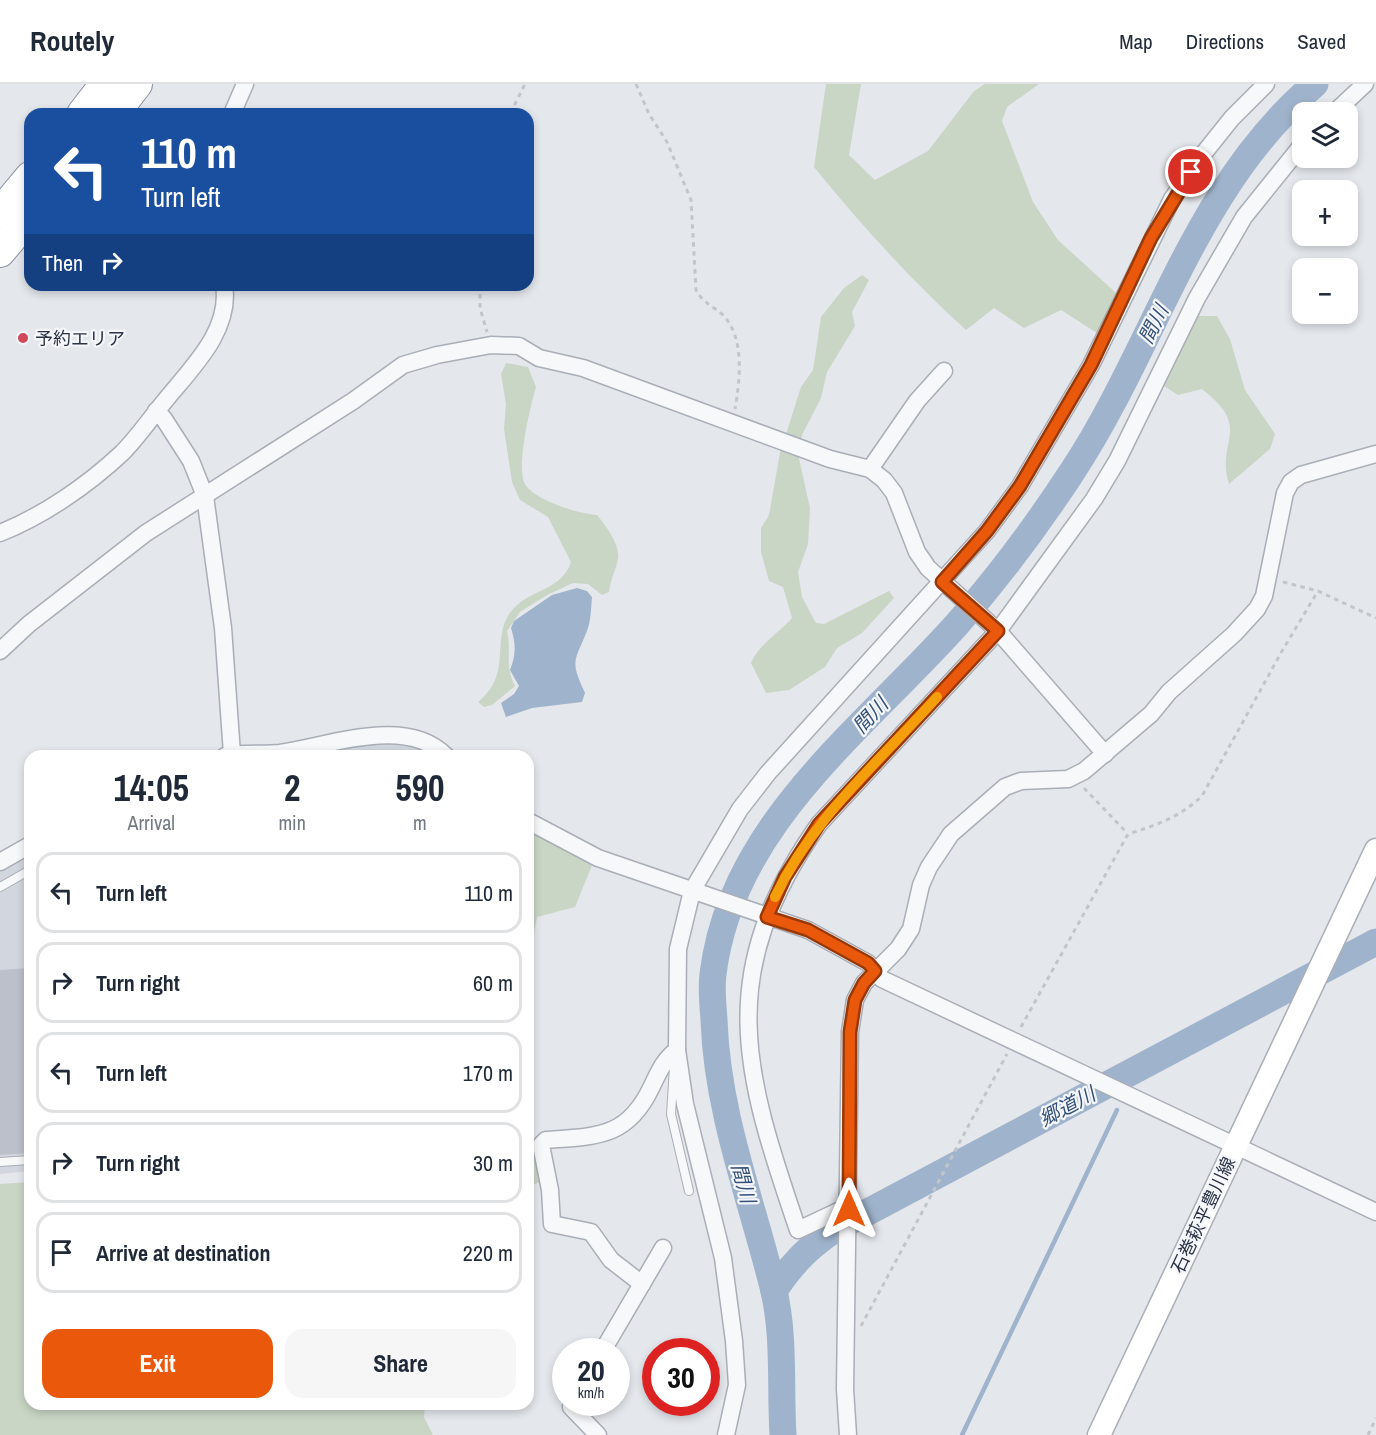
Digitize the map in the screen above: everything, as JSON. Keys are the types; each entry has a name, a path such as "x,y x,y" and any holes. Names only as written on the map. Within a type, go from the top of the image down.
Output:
{"highway":[{"path":"87,108 105,84"},
{"path":"119,108 137,84"},
{"path":"0,213 24,184"},
{"path":"0,252 24,223"}],"main road":[{"name":"石巻萩平豊川線","path":"1099,1435 1376,850"}],"street":[{"path":"235,108 245,84"},
{"path":"726,1435 737,1385 734,1341 723,1258 673,1053 678,949 695,892 740,809 768,773 944,584 1020,486 1091,365 1172,199 1226,126 1266,84"},
{"path":"1346,102 1365,84"},
{"path":"849,1207 798,1230 760,1111 746,1019 754,953 764,916 785,877 819,824 996,629 1094,499 1117,461 1197,298 1238,227 1292,158"},
{"path":"0,534 44,510 91,479 123,452 209,346 222,317 225,291"},
{"path":"0,651 29,624 146,533 354,401 403,365 437,355 490,345 519,346 539,358 583,368 830,459 870,469 894,493 917,552 944,584 996,629 1105,754"},
{"path":"870,469 917,401 944,371"},
{"path":"156,411 186,452 205,496 223,628 228,750"},
{"path":"848,1435 846,1354 850,1032 855,1000 864,983 898,949 911,928 921,885 929,867 951,834 967,818 1005,787 1021,781 1076,777 1151,714 1169,692 1234,634 1257,609 1264,596 1285,493 1291,482 1301,475 1376,454"},
{"path":"320,750 400,734 435,744 440,750"},
{"path":"534,824 598,858 808,930 868,963 882,979 1376,1212"},
{"path":"0,862 24,848"},
{"path":"642,1284 611,1260 591,1232 552,1224 550,1190 541,1145 546,1140 579,1138 619,1128 633,1119 641,1110 663,1062 673,1053"},
{"path":"610,1338 663,1248"},
{"path":"577,1416 598,1435"}],"lane":[{"path":"0,887 24,873"},
{"path":"673,1053 671,1114 688,1191"},
{"path":"0,1162 24,1160"}],"path":[{"path":"516,108 515,104 525,84"},
{"path":"636,84 649,114 667,142 691,200 696,290 701,300 722,314 731,326 737,345 738,391 733,422"},
{"path":"480,291 480,308 490,345"},
{"path":"1268,579 1318,591 1376,618"},
{"path":"846,1354 953,1151 1128,834 1168,821 1188,810 1202,796 1318,591"},
{"path":"1076,777 1128,834"},
{"path":"1368,1435 1376,1418"}],"shaded area":[{"path":"406,739 427,750 331,750"},
{"path":"24,857 24,1172 0,1174 0,871"}],"green space":[{"path":"826,84 861,84 849,155 875,180 928,151 974,91 985,84 1039,84 1007,107 1002,121 1033,202 1058,240 1116,293 1097,333 1061,310 1024,328 994,308 966,330 887,251 814,167"},
{"path":"862,275 869,280 852,312 855,326 827,372 821,398 802,435 798,454 810,508 808,544 798,572 802,597 816,623 824,624 889,591 894,598 862,633 837,648 825,667 789,690 766,693 751,663 764,645 792,618 783,587 769,581 761,552 761,528 769,515 780,453 801,387 813,370 821,317 844,288"},
{"path":"1198,316 1217,316 1230,339 1245,390 1275,434 1270,449 1229,484 1226,457 1230,425 1226,415 1218,403 1202,389 1178,395 1164,386"},
{"path":"506,363 528,367 536,387 523,449 522,473 528,489 557,505 597,515 615,541 618,559 609,592 602,595 588,584 573,583 547,595 520,612 507,631 509,665 515,686 492,705 484,707 478,702 489,691 496,679 503,630 507,619 521,602 561,578 571,562 548,517 520,500 512,482 504,429 506,404 501,374"},
{"path":"534,830 593,863 575,907 537,917 534,934"},
{"path":"534,1138 544,1181 534,1184"},
{"path":"24,1182 24,1410 425,1410 424,1417 433,1435 0,1435 0,1184"}],"water":[{"path":"577,588 587,591 592,597 588,627 576,662 577,674 585,693 582,702 532,708 506,717 501,703 514,694 519,686 510,670 514,654 511,628 514,621 552,595"}],"building":[{"path":"24,968 24,1153 0,1155 0,970"}],"waterway":[{"name":"間川","path":"783,1435 781,1342 777,1305 736,1155 716,1054 712,980 725,920 746,871 774,825 807,782 959,622 1004,568 1046,511 1102,423 1207,218 1238,170 1273,125 1315,84"},
{"name":"郷道川","path":"774,1291 801,1257 834,1230 1376,942"},
{"path":"962,1435 1117,1110"}],"slow traffic":[{"path":"775,897 819,824 937,697"}],"place":[{"name":"予約エリア","path":"23,338"}],"route":[{"path":"849,1209 850,1032 855,1000 864,983 875,971 868,963 808,930 767,917 785,877 819,824 998,631 942,582 987,531 1020,486 1063,416 1091,365 1151,238 1172,199 1191,172"}]}
